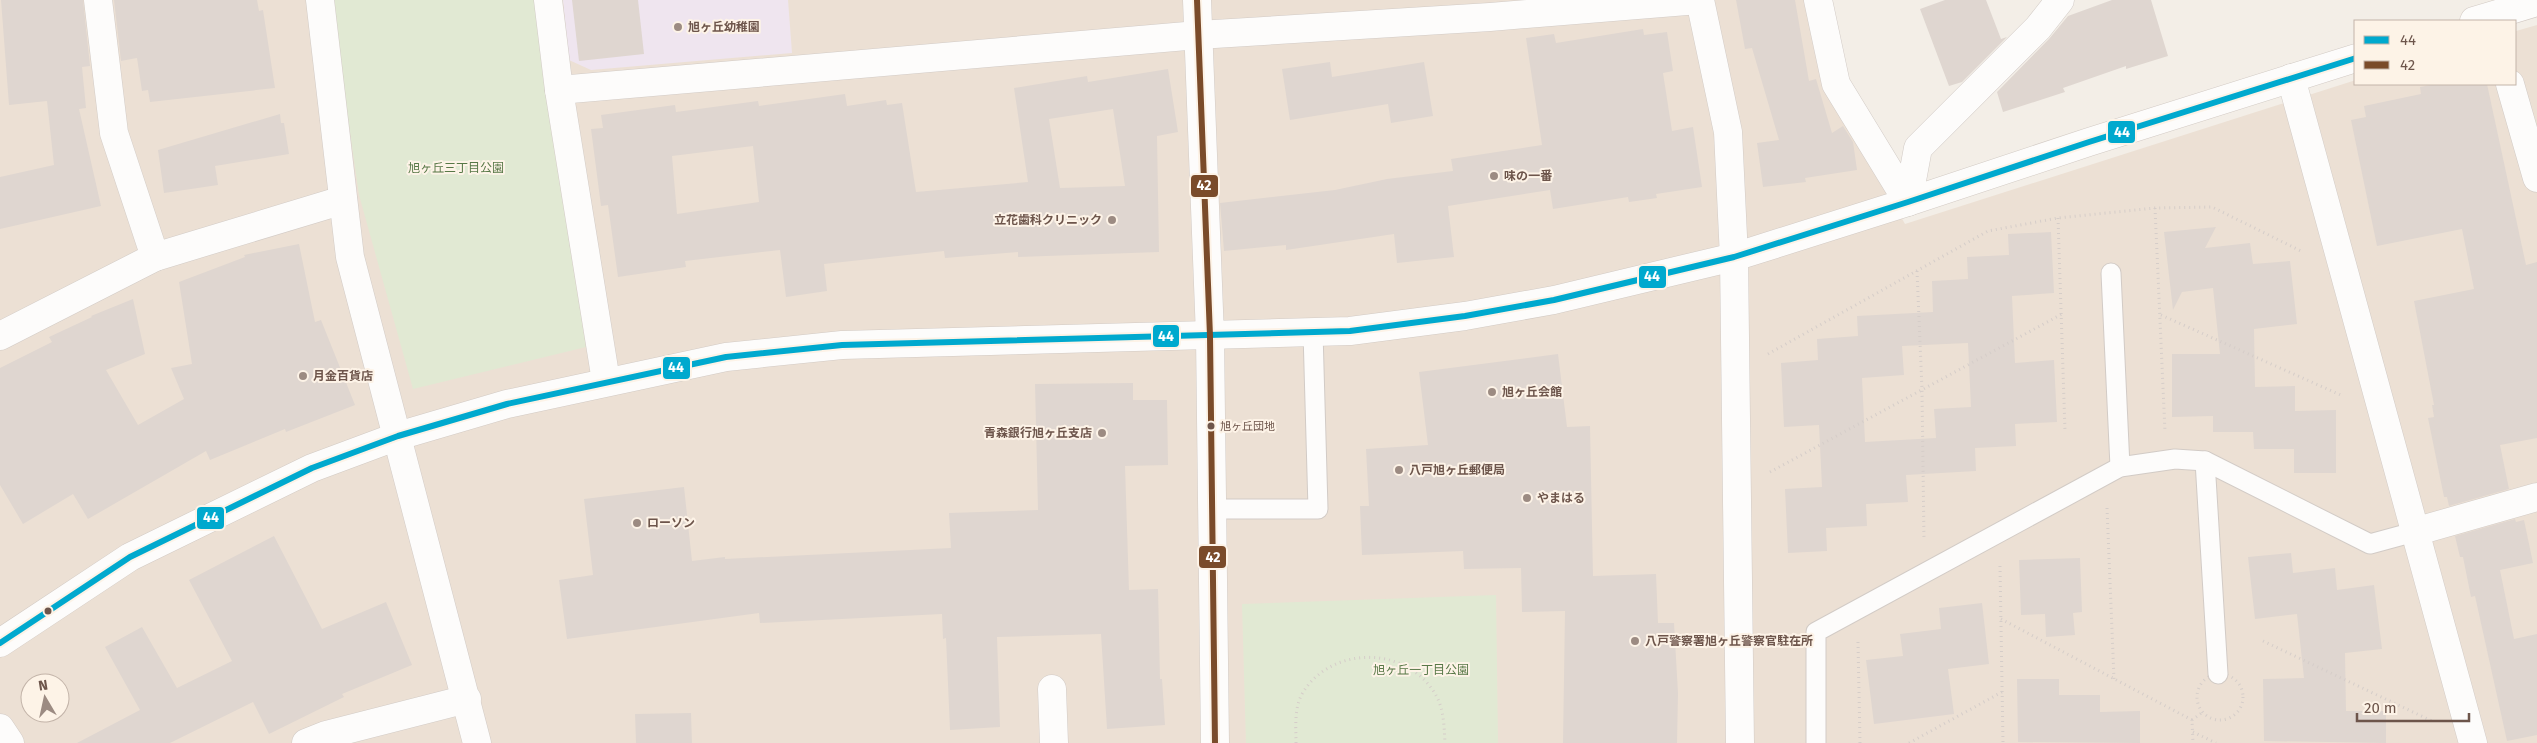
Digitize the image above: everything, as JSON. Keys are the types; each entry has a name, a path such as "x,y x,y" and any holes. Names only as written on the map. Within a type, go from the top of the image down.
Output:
{"street":[{"path":"98,0 114,133 155,256"},
{"path":"320,0 350,257 477,743"},
{"path":"548,0 559,90 606,382"},
{"path":"1198,0 1210,336 1215,743"},
{"path":"559,90 1198,35 1490,17 1699,0 1728,132 1734,257 1740,743"},
{"path":"1818,0 1836,84 1869,135 1908,202"},
{"path":"1908,202 1918,148 2038,28 2060,0"},
{"path":"2486,19 2537,2"},
{"path":"0,643 130,557 312,468 398,436 507,404 726,357 842,345 1210,336 1350,330 1466,316 1554,300 1734,257 2354,59"},
{"path":"2291,78 2473,743"},
{"path":"2510,85 2537,178"},
{"path":"0,336 155,256 343,200"},
{"path":"2414,532 2537,497"},
{"path":"1052,689 1054,743"},
{"path":"306,743 326,735 467,700"},
{"path":"0,728 10,743"}],"lane":[{"path":"2111,273 2113,471"},
{"path":"1212,509 1318,509 1313,332"},
{"path":"1816,743 1816,632 2113,471 2166,460 2205,461 2370,544 2414,532"},
{"path":"2205,461 2218,674"}],"path":[{"path":"1761,358 1988,231 2058,218 2155,208 2212,207 2308,254"},
{"path":"2155,208 2166,460"},
{"path":"2058,218 2065,430"},
{"path":"1917,271 1922,390 1925,573"},
{"path":"1764,476 2062,314"},
{"path":"2161,315 2349,399"},
{"path":"2113,471 2114,679"},
{"path":"1999,532 2003,743"},
{"path":"1857,609 1860,743"},
{"path":"2001,619 2192,720"},
{"path":"2263,641 2438,724"},
{"path":"1296,743 1295,717 1302,695 1319,676 1339,662 1364,656 1394,660 1420,675 1434,692 1444,715 1445,743"},
{"path":"1909,743 2002,692"},
{"path":"2192,720 2203,712"},
{"path":"2192,720 2193,743"},
{"path":"2193,732 2216,743"}],"shaded area":[{"path":"0,0 1806,0 1873,166 1905,224 2354,81 2354,85 2517,85 2517,31 2537,25 2537,743 0,743"},
{"name":"旭ヶ丘幼稚園","path":"563,0 788,0 792,53 591,70 569,60"}],"green space":[{"name":"旭ヶ丘三丁目公園","path":"331,0 536,0 545,91 586,347 413,389 359,195"},
{"name":"旭ヶ丘一丁目公園","path":"1496,595 1498,743 1246,743 1242,604"}],"building":[{"path":"1,0 83,0 90,66 82,67 86,108 79,109 101,206 0,229 0,177 54,165 47,101 9,105"},
{"path":"114,0 257,0 259,11 263,10 275,88 150,102 148,90 142,91 137,58 121,61"},
{"path":"572,0 638,0 644,54 579,61"},
{"path":"1736,0 1795,0 1809,81 1816,79 1832,133 1843,126 1853,142 1857,170 1805,178 1806,182 1763,187 1757,143 1779,140 1752,48 1745,49"},
{"path":"1945,0 1986,0 2001,39 2007,37 1962,82 1949,86 1920,9"},
{"path":"2112,0 2151,0 2168,56 2126,69 2126,66 2063,88 2065,92 2003,112 1997,92 2049,39 2068,16"},
{"path":"1643,29 1644,35 1667,32 1673,71 1663,73 1672,131 1693,127 1702,187 1656,194 1657,198 1629,202 1628,197 1553,209 1550,190 1448,206 1454,257 1397,263 1394,234 1286,250 1286,245 1224,251 1220,203 1335,190 1387,179 1453,171 1451,159 1542,145 1526,38 1554,34 1556,43"},
{"path":"1330,62 1332,77 1424,62 1433,116 1391,123 1388,104 1290,120 1282,69"},
{"path":"1168,69 1178,132 1157,136 1159,252 1018,257 1018,252 945,258 944,251 824,264 827,291 786,297 780,250 685,261 686,267 618,277 608,205 601,206 591,129 603,128 601,115 675,105 676,112 758,101 759,106 845,94 847,106 886,100 887,105 902,103 916,192 1028,182 1014,88 1087,76 1088,82","holes":["1113,109 1125,186 1060,188 1049,119","753,146 759,202 677,214 672,156"]},
{"path":"2431,85 2487,85 2526,265 2537,262 2537,438 2500,445 2509,489 2449,506 2447,497 2444,497 2428,418 2434,417 2432,405 2434,405 2414,301 2474,289 2462,229 2377,246 2351,120 2366,117 2364,106 2421,94 2420,87"},
{"path":"280,114 281,123 284,123 289,154 215,166 218,185 164,193 158,150"},
{"path":"2216,227 2205,248 2250,243 2253,264 2290,261 2297,324 2254,329 2255,387 2295,386 2295,411 2336,410 2336,473 2294,473 2294,449 2254,449 2253,432 2213,432 2213,416 2172,417 2172,354 2220,354 2213,288 2182,292 2173,310 2164,232"},
{"path":"2051,232 2054,293 2012,296 2015,363 2054,360 2057,422 2015,424 2016,446 1975,448 1976,471 1906,475 1908,502 1866,504 1867,526 1826,528 1827,551 1788,553 1785,489 1822,487 1819,425 1784,427 1781,363 1818,360 1817,339 1858,336 1857,316 1933,312 1932,281 1968,279 1967,257 2009,255 2008,234","holes":["1968,343 1971,407 1934,409 1936,438 1865,442 1862,378 1904,375 1902,346"]},
{"path":"299,244 315,322 321,320 355,405 286,432 285,429 210,460 206,451 88,519 73,494 23,524 0,485 0,368 52,342 49,337 91,316 133,299 145,354 106,370 138,425 184,399 171,368 192,364 179,282 245,257 244,255"},
{"path":"1558,354 1567,427 1590,426 1593,576 1656,574 1658,623 1674,623 1678,693 1677,743 1563,743 1565,611 1522,612 1521,568 1464,569 1463,551 1362,555 1360,506 1369,506 1366,449 1428,445 1419,372"},
{"path":"1133,383 1133,400 1167,400 1168,465 1125,466 1129,590 1158,589 1160,679 1162,679 1165,725 1107,729 1101,634 997,637 1000,727 950,730 946,638 943,639 942,614 760,623 759,613 567,639 559,580 593,575 584,499 684,487 692,561 725,557 725,559 951,548 949,513 1038,510 1035,384"},
{"path":"2515,519 2516,522 2524,520 2533,563 2500,570 2514,639 2537,634 2537,735 2507,741 2475,596 2471,597 2463,557 2460,557 2455,536"},
{"path":"274,536 322,629 386,602 412,665 342,694 344,697 269,734 253,702 170,743 77,743 140,710 105,647 142,627 177,688 232,661 189,580"},
{"path":"2291,553 2293,573 2335,568 2337,590 2374,585 2382,649 2345,653 2346,711 2386,711 2386,743 2264,741 2263,679 2304,678 2297,614 2255,619 2248,557"},
{"path":"2080,558 2082,612 2073,613 2075,635 2046,637 2045,614 2021,615 2019,560"},
{"path":"1982,603 1989,664 1948,669 1954,714 1874,724 1866,660 1903,656 1900,634 1941,629 1939,608"},
{"path":"2017,679 2059,679 2059,695 2100,695 2100,712 2140,711 2140,743 2018,742"},
{"path":"691,713 692,743 636,743 635,714"}],"transit line":[{"name":"42","path":"1197,0 1210,336 1215,743"},
{"name":"44","path":"0,643 130,557 312,468 398,436 507,404 726,357 842,345 1350,331 1465,316 1554,300 1734,257 2354,59"}],"place":[{"name":"旭ヶ丘幼稚園","path":"678,27"},
{"name":"味の一番","path":"1494,176"},
{"name":"立花歯科クリニック","path":"1112,220"},
{"name":"月金百貨店","path":"303,376"},
{"name":"旭ヶ丘会館","path":"1492,392"},
{"name":"旭ヶ丘団地","path":"1211,426"},
{"name":"青森銀行旭ヶ丘支店","path":"1102,433"},
{"name":"八戸旭ヶ丘郵便局","path":"1399,470"},
{"name":"やまはる","path":"1527,498"},
{"name":"ローソン","path":"637,523"},
{"name":"八戸警察署旭ヶ丘警察官駐在所","path":"1635,641"}]}
